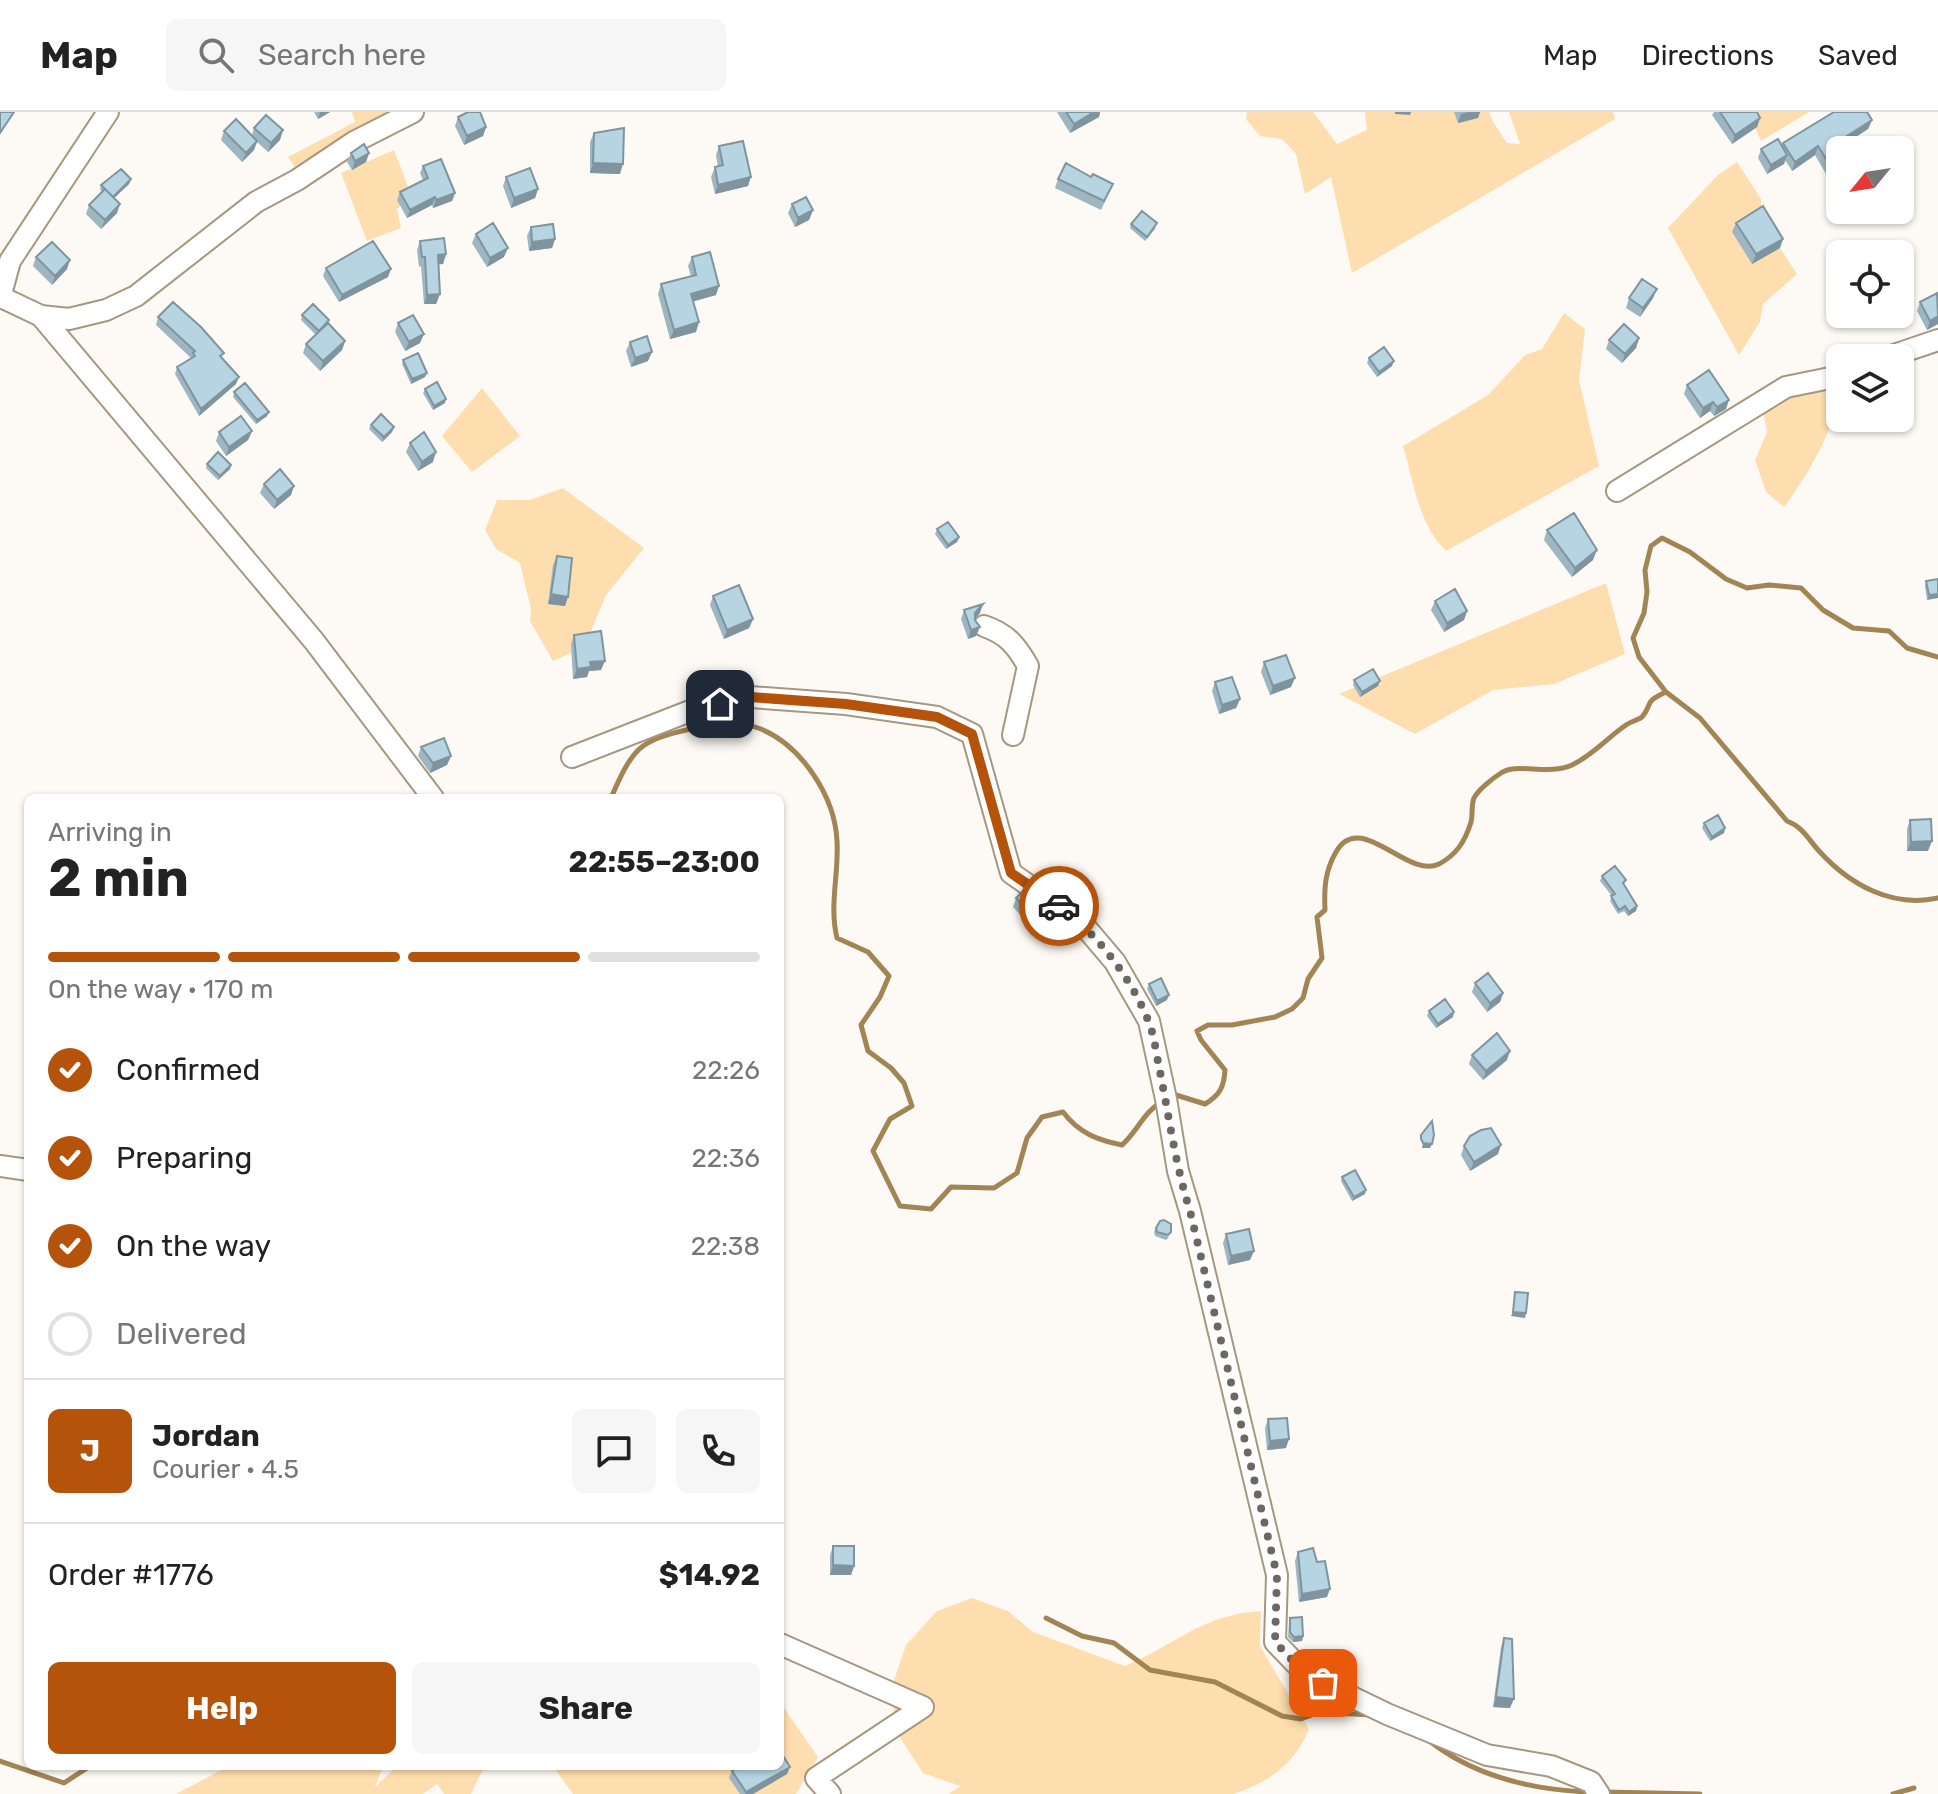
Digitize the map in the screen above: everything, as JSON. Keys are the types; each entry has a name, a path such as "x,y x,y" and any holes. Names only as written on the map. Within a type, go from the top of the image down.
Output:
{"street":[{"path":"108,112 10,261 0,297 41,316 69,319 106,310 136,296 256,202 297,180 354,142 413,112"},
{"path":"41,316 314,641 430,794"},
{"path":"1914,348 1938,340"},
{"path":"1617,491 1786,387 1826,379"},
{"path":"984,626 1004,634 1016,645 1028,666 1013,735"},
{"path":"572,757 690,711 750,697 846,704 937,717 972,734 1011,873 1081,922 1115,962 1149,1021 1178,1171 1277,1575 1275,1642 1298,1666 1323,1683 1387,1714 1487,1755 1551,1766 1591,1782 1599,1794"},
{"path":"0,1166 24,1169"},
{"path":"784,1646 923,1707 816,1778 830,1794"}],"shaded area":[{"path":"352,112 422,112 297,171 288,157 355,122"},
{"path":"1247,112 1313,112 1337,144 1367,130 1365,112 1489,112 1507,143 1520,144 1509,112 1613,112 1615,119 1352,273 1331,177 1305,194 1296,154 1282,139 1260,136 1246,119"},
{"path":"1748,112 1809,112 1761,141"},
{"path":"394,150 412,197 397,209 401,228 367,241 341,173"},
{"path":"1737,162 1761,199 1761,211 1732,232 1752,263 1780,248 1797,274 1763,304 1760,322 1739,355 1668,228 1718,175"},
{"path":"1564,313 1585,329 1579,380 1599,466 1446,551 1423,515 1403,446 1488,395 1525,355 1542,349"},
{"path":"1826,383 1828,432 1804,478 1784,507 1766,492 1755,460 1767,432 1763,411"},
{"path":"482,388 520,436 472,472 442,436"},
{"path":"563,488 644,548 606,595 580,649 553,661 530,621 531,609 520,563 496,549 485,530 497,500 530,500"},
{"path":"1606,583 1625,654 1554,684 1493,690 1415,734 1339,694"},
{"path":"972,1598 1008,1611 1033,1632 1125,1666 1206,1624 1241,1613 1261,1611 1260,1646 1309,1729 1296,1752 1279,1770 1258,1784 1233,1794 949,1794 960,1786 923,1773 896,1731 891,1689 906,1645 937,1611"},
{"path":"784,1708 818,1757 796,1794 573,1794 556,1770 784,1770"},
{"path":"221,1770 381,1770 375,1787 393,1770 487,1770 482,1771 471,1794 444,1794 437,1784 423,1794 176,1794"}],"building":[{"path":"0,112 14,112 0,133"},
{"path":"468,112 480,112 486,127 467,136 458,117"},
{"path":"1066,112 1094,112 1074,124"},
{"path":"1720,112 1757,112 1760,118 1735,135"},
{"path":"1834,112 1867,112 1872,120 1847,136 1826,136 1826,159 1818,146 1795,162 1783,143"},
{"path":"266,115 283,130 271,143 254,128"},
{"path":"236,119 257,141 246,153 224,131"},
{"path":"624,128 623,164 593,163 594,133"},
{"path":"1778,139 1787,155 1771,165 1761,149"},
{"path":"743,141 751,177 718,185 715,167 723,165 719,146"},
{"path":"364,144 369,153 355,161 351,153"},
{"path":"441,159 455,193 436,200 435,197 410,210 400,192 428,178 423,166"},
{"path":"1066,163 1091,177 1093,174 1113,184 1104,201 1058,179"},
{"path":"530,168 538,189 514,198 506,177"},
{"path":"121,169 131,179 113,197 101,185"},
{"path":"105,189 120,204 105,220 89,205"},
{"path":"806,197 813,210 798,218 792,204"},
{"path":"1763,206 1783,239 1756,254 1736,223"},
{"path":"1142,211 1157,223 1147,237 1131,224"},
{"path":"493,223 508,248 490,258 476,234"},
{"path":"553,224 555,239 532,242 531,227"},
{"path":"444,238 446,254 438,255 440,294 427,295 425,257 422,257 420,241"},
{"path":"373,241 391,269 342,295 326,268"},
{"path":"52,242 70,260 55,276 36,257"},
{"path":"710,252 719,286 691,294 699,322 674,330 661,284 696,275 692,257"},
{"path":"1642,279 1657,289 1643,308 1629,298"},
{"path":"1937,293 1938,316 1930,321 1920,302"},
{"path":"173,302 224,353 220,356 239,377 201,409 177,367 195,356 195,351 158,317"},
{"path":"313,304 329,320 319,331 302,315"},
{"path":"413,315 424,334 409,342 398,323"},
{"path":"328,323 345,341 323,361 306,344"},
{"path":"1624,324 1639,338 1625,354 1609,340"},
{"path":"647,336 652,352 635,358 630,342"},
{"path":"1384,347 1394,361 1379,372 1369,358"},
{"path":"418,353 427,373 412,379 403,360"},
{"path":"1709,370 1729,400 1717,407 1713,402 1703,408 1687,385"},
{"path":"437,382 446,399 434,406 425,389"},
{"path":"245,383 269,412 257,420 234,392"},
{"path":"381,414 394,427 384,437 371,425"},
{"path":"241,416 252,431 229,447 219,432"},
{"path":"424,432 436,452 422,462 410,443"},
{"path":"218,452 231,465 220,476 207,464"},
{"path":"280,469 294,486 277,500 264,484"},
{"path":"1574,513 1597,550 1575,568 1547,530"},
{"path":"948,522 959,537 948,545 937,529"},
{"path":"557,556 572,558 568,597 551,594"},
{"path":"1938,579 1938,594 1929,595 1926,581"},
{"path":"739,585 753,619 727,630 713,596"},
{"path":"1455,589 1467,611 1447,623 1435,601"},
{"path":"983,604 975,613 980,627 971,630 964,610"},
{"path":"601,631 605,661 590,662 591,667 577,669 574,635"},
{"path":"1286,655 1295,678 1273,686 1264,662"},
{"path":"1373,669 1380,681 1362,692 1354,680"},
{"path":"1232,677 1240,699 1222,705 1215,682"},
{"path":"444,738 451,756 433,763 421,747"},
{"path":"1718,815 1725,828 1712,837 1704,823"},
{"path":"1931,819 1932,841 1911,842 1910,820"},
{"path":"1615,866 1626,880 1623,883 1637,906 1629,912 1625,906 1619,910 1611,896 1615,894 1602,876"},
{"path":"1026,888 1049,904 1035,918 1016,898"},
{"path":"1488,973 1503,993 1490,1003 1475,983"},
{"path":"1161,978 1169,995 1157,1001 1149,984"},
{"path":"1445,999 1454,1012 1438,1024 1429,1011"},
{"path":"1497,1033 1510,1051 1486,1071 1472,1055"},
{"path":"1432,1121 1432,1144 1423,1143 1421,1135"},
{"path":"1491,1128 1501,1145 1474,1162 1464,1146 1470,1136"},
{"path":"1355,1170 1366,1190 1354,1197 1342,1177"},
{"path":"1160,1221 1171,1224 1168,1235 1157,1232"},
{"path":"1249,1229 1254,1251 1231,1256 1226,1234"},
{"path":"1515,1292 1528,1293 1526,1313 1513,1312"},
{"path":"1287,1418 1289,1439 1270,1441 1268,1419"},
{"path":"833,1546 854,1546 854,1566 833,1565"},
{"path":"1313,1548 1317,1562 1325,1561 1330,1589 1302,1594 1298,1552"},
{"path":"1302,1617 1303,1636 1294,1637 1290,1632 1290,1618"},
{"path":"1504,1638 1512,1639 1514,1699 1496,1697"},
{"path":"784,1757 790,1767 746,1792 732,1771 784,1770"}],"waterway":[{"path":"1666,692 1639,657 1633,638 1644,613 1647,592 1645,570 1651,546 1662,538 1690,552 1726,579 1747,588 1769,585 1801,588 1823,610 1853,628 1889,631 1907,648 1938,657"},
{"path":"1171,1098 1176,1095 1205,1104 1218,1094 1222,1086 1225,1070 1197,1031 1208,1025 1232,1025 1275,1017 1292,1009 1303,998 1308,979 1322,958 1317,917 1325,910 1327,873 1336,852 1346,841 1358,838 1371,841 1413,863 1427,866 1439,864 1463,842 1471,822 1474,798 1494,778 1507,770 1553,769 1572,765 1626,725 1642,717 1651,701 1666,692 1700,718 1787,821 1801,830 1844,874 1888,896 1904,900 1938,898"},
{"path":"613,794 628,763 643,746 670,734 715,725 739,724 761,729 790,747 814,775 835,824 834,914 837,938 868,952 889,976 880,997 861,1025 868,1051 891,1068 904,1083 912,1106 890,1119 873,1151 900,1206 931,1209 951,1187 994,1188 1017,1173 1027,1138 1042,1117 1063,1112 1089,1134 1122,1145 1150,1111 1162,1102"},
{"path":"1046,1618 1082,1636 1114,1643 1150,1670 1215,1682 1282,1716 1301,1719 1319,1712 1371,1715"},
{"path":"1427,1739 1464,1763 1504,1779 1547,1788 1590,1792"},
{"path":"0,1761 24,1769"},
{"path":"26,1770 64,1783 84,1770"},
{"path":"1893,1794 1914,1788"},
{"path":"1604,1792 1700,1794"}],"way so far":[{"path":"1059,906 1081,922 1115,962 1149,1021 1178,1171 1277,1575 1275,1642 1298,1666 1323,1683"}],"route":[{"path":"720,704 750,697 846,704 937,717 972,734 1011,873 1059,906"}]}
